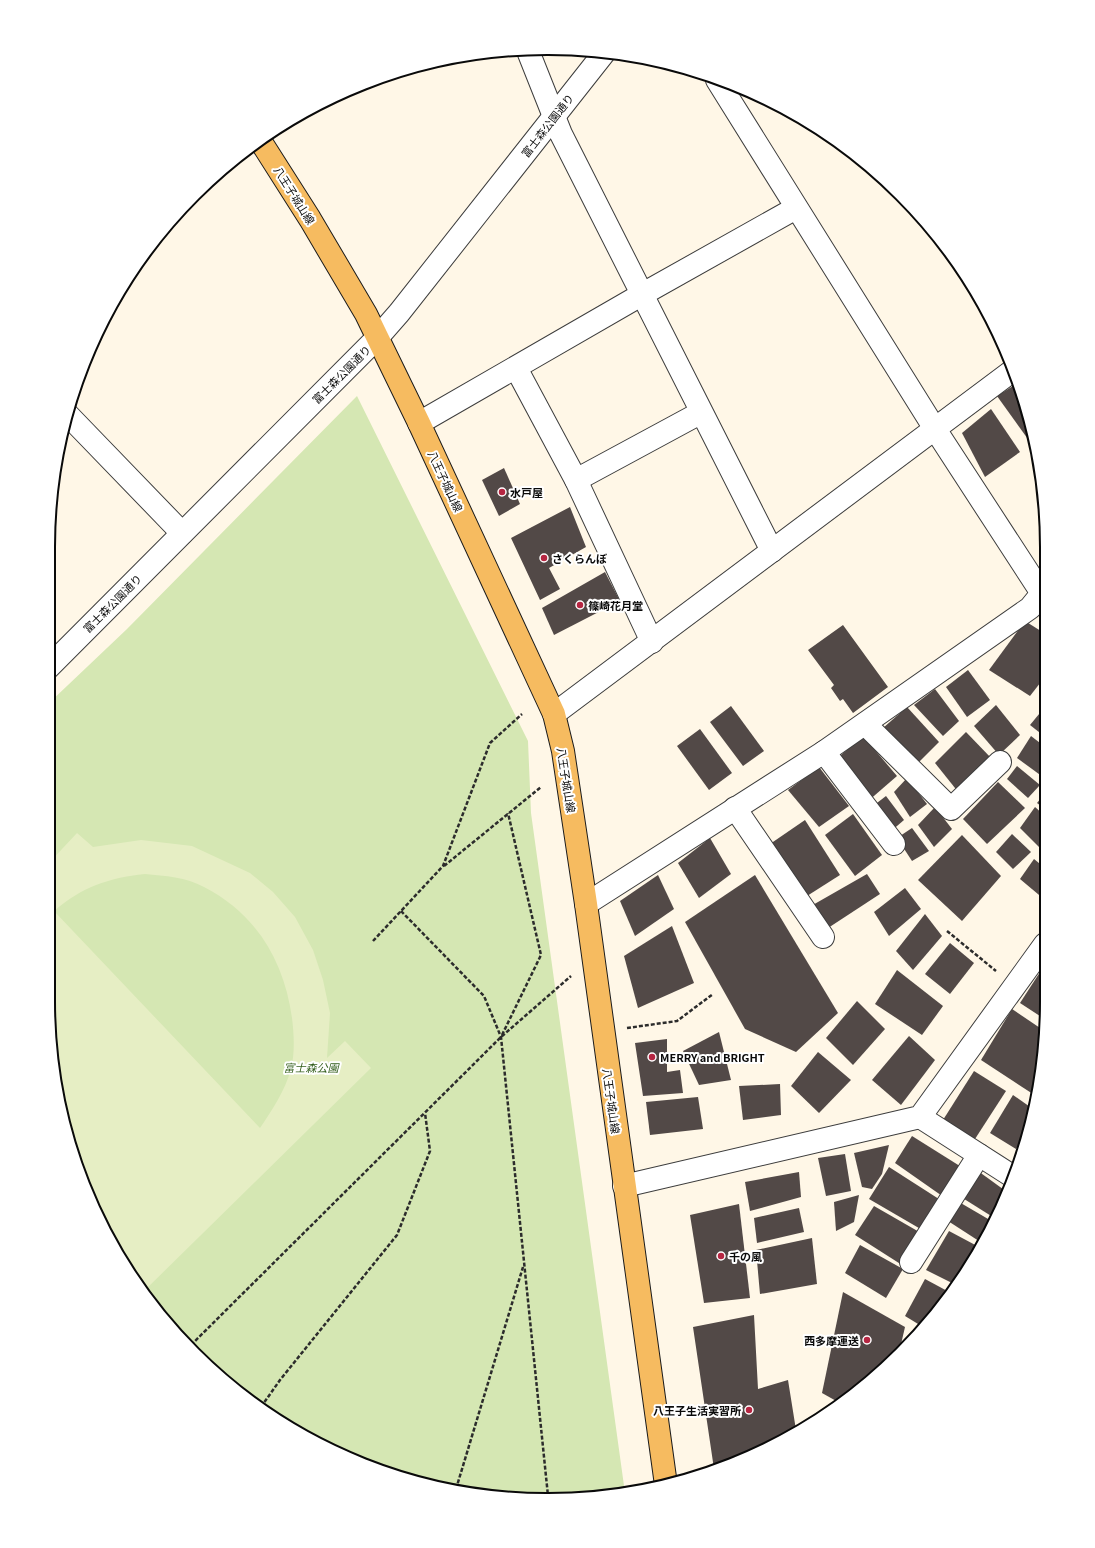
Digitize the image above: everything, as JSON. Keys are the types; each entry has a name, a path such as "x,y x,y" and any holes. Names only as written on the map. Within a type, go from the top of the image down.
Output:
{"main road":[{"name":"八王子城山線","path":"263,146 310,219 378,337 554,714 563,751 586,904 665,1479"}],"street":[{"path":"530,56 554,116 641,295 772,551"},
{"name":"富士森公園通り","path":"55,661 378,337 399,313 600,58"},
{"path":"721,87 935,429 1040,589"},
{"path":"419,423 641,295 796,208"},
{"path":"516,368 576,480 652,642"},
{"path":"554,714 1008,374"},
{"path":"576,480 700,412"},
{"path":"72,419 182,533"},
{"path":"586,904 824,752 1030,608 1040,597"},
{"path":"865,724 951,809 1000,762"},
{"path":"824,752 894,844"},
{"path":"735,808 823,937"},
{"path":"624,1186 920,1117 1040,951"},
{"path":"920,1117 1009,1174"},
{"path":"912,1262 979,1154"}],"path":[{"path":"443,866 490,743 522,714"},
{"path":"372,941 443,866 541,787"},
{"path":"501,1037 541,956 508,813"},
{"path":"401,911 484,996 501,1037 548,1493"},
{"path":"947,931 1001,976"},
{"path":"193,1343 501,1037 593,956"},
{"path":"627,1028 677,1021 714,994"},
{"path":"264,1403 280,1380 397,1235 430,1151 425,1112"},
{"path":"457,1485 524,1265"}],"green space":[{"name":"富士森公園","path":"357,396 528,741 531,813 624,1487 580,1492 548,1493 483,1489 451,1484 420,1476 359,1456 301,1427 274,1410 223,1371 199,1349 177,1325 138,1274 121,1247 92,1189 81,1159 64,1097 59,1065 55,1000 55,697 127,629"},
{"path":"77,833 93,847 141,840 192,846 250,873 273,892 295,917 313,950 323,980 330,1013 327,1058 345,1041 371,1068 148,1287 121,1247 92,1189 81,1159 64,1097 56,1033 55,912 260,1128 278,1100 291,1069 294,1044 292,1018 288,997 274,958 253,925 239,911 204,887 190,881 145,874 119,878 85,890 55,910 55,857"}],"building":[{"path":"1013,386 1028,439 997,396"},
{"path":"991,409 1020,452 985,477 962,433"},
{"name":"水戸屋","path":"504,468 520,504 499,516 482,480"},
{"name":"さくらんぼ","path":"570,507 586,547 549,568 560,589 540,600 511,538"},
{"name":"篠崎花月堂","path":"605,572 620,601 554,635 542,608"},
{"path":"1025,621 1040,630 1040,683 1030,696 989,670"},
{"path":"843,625 888,687 853,713 843,699 840,701 831,688 834,685 808,650"},
{"path":"968,670 990,700 967,717 946,687"},
{"path":"935,689 959,721 943,736 914,705"},
{"path":"996,705 1020,735 999,755 974,726"},
{"path":"731,706 764,751 743,766 710,722"},
{"path":"907,707 939,742 916,765 883,728"},
{"path":"1040,713 1040,733 1030,725"},
{"path":"700,729 732,773 709,790 677,746"},
{"path":"966,732 993,760 959,793 935,763"},
{"path":"863,736 897,776 867,802 834,761"},
{"path":"1031,736 1040,743 1040,775 1017,758"},
{"path":"1017,766 1040,785 1028,798 1007,779"},
{"path":"819,767 849,806 819,827 788,790"},
{"path":"907,778 927,804 910,817 894,792"},
{"path":"998,782 1025,808 987,844 963,819"},
{"path":"886,796 904,820 890,832 873,806"},
{"path":"935,807 952,829 934,847 918,825"},
{"path":"1035,807 1040,812 1040,846 1039,847 1020,828"},
{"path":"853,814 882,855 855,876 825,835"},
{"path":"805,820 840,875 807,896 770,844"},
{"path":"912,828 929,851 912,861 897,838"},
{"path":"1012,834 1031,852 1013,869 996,852"},
{"path":"962,835 1001,876 962,921 918,880"},
{"path":"710,838 731,874 699,898 678,863"},
{"path":"1034,859 1040,864 1040,896 1020,879"},
{"path":"867,874 880,894 825,930 811,906"},
{"path":"658,875 674,909 635,936 620,901"},
{"path":"755,875 838,1013 796,1052 745,1029 685,922"},
{"path":"905,888 921,909 889,936 874,912"},
{"path":"925,914 942,936 913,970 896,951"},
{"path":"672,926 694,983 638,1008 624,956"},
{"path":"950,943 974,963 950,994 925,974"},
{"path":"897,970 943,1006 922,1035 875,1004"},
{"path":"1040,972 1040,1016 1020,1003"},
{"path":"857,1001 885,1029 853,1065 826,1038"},
{"path":"1012,1009 1039,1027 1032,1093 981,1060"},
{"path":"719,1032 731,1080 699,1085 683,1051"},
{"path":"909,1036 935,1060 901,1105 872,1080"},
{"name":"MERRY and BRIGHT","path":"667,1039 667,1072 680,1070 683,1093 643,1096 635,1043"},
{"path":"818,1052 851,1080 819,1113 791,1086"},
{"path":"974,1071 1006,1091 975,1139 943,1120"},
{"path":"780,1084 781,1115 743,1120 739,1086"},
{"path":"1013,1095 1029,1106 1016,1149 990,1133"},
{"path":"698,1097 703,1129 650,1135 646,1102"},
{"path":"912,1136 963,1168 945,1198 895,1163"},
{"path":"889,1145 882,1174 872,1189 862,1187 854,1153"},
{"path":"845,1154 851,1191 826,1196 818,1158"},
{"path":"889,1167 942,1201 924,1231 869,1199"},
{"path":"978,1171 1003,1189 990,1215 961,1197"},
{"path":"799,1172 801,1197 750,1211 745,1182"},
{"path":"859,1195 854,1222 836,1231 834,1202"},
{"path":"959,1202 988,1219 978,1240 948,1221"},
{"name":"千の風","path":"739,1204 750,1298 704,1303 690,1215"},
{"path":"874,1206 921,1233 902,1265 855,1235"},
{"path":"799,1208 804,1232 757,1243 754,1218"},
{"path":"949,1231 975,1245 951,1282 926,1270"},
{"path":"812,1238 817,1284 760,1294 756,1250"},
{"path":"860,1245 903,1269 886,1298 845,1273"},
{"path":"925,1279 945,1290 919,1324 905,1316"},
{"name":"西多摩運送","path":"843,1292 905,1327 901,1343 872,1371 847,1391 835,1400 822,1393"},
{"name":"八王子生活実習所","path":"754,1315 758,1389 788,1380 795,1426 736,1456 713,1464 693,1327"}],"place":[{"name":"水戸屋","path":"502,492"},
{"name":"さくらんぼ","path":"544,558"},
{"name":"篠崎花月堂","path":"580,605"},
{"name":"MERRY and BRIGHT","path":"652,1057"},
{"name":"千の風","path":"721,1256"},
{"name":"西多摩運送","path":"867,1340"},
{"name":"八王子生活実習所","path":"749,1410"}]}
